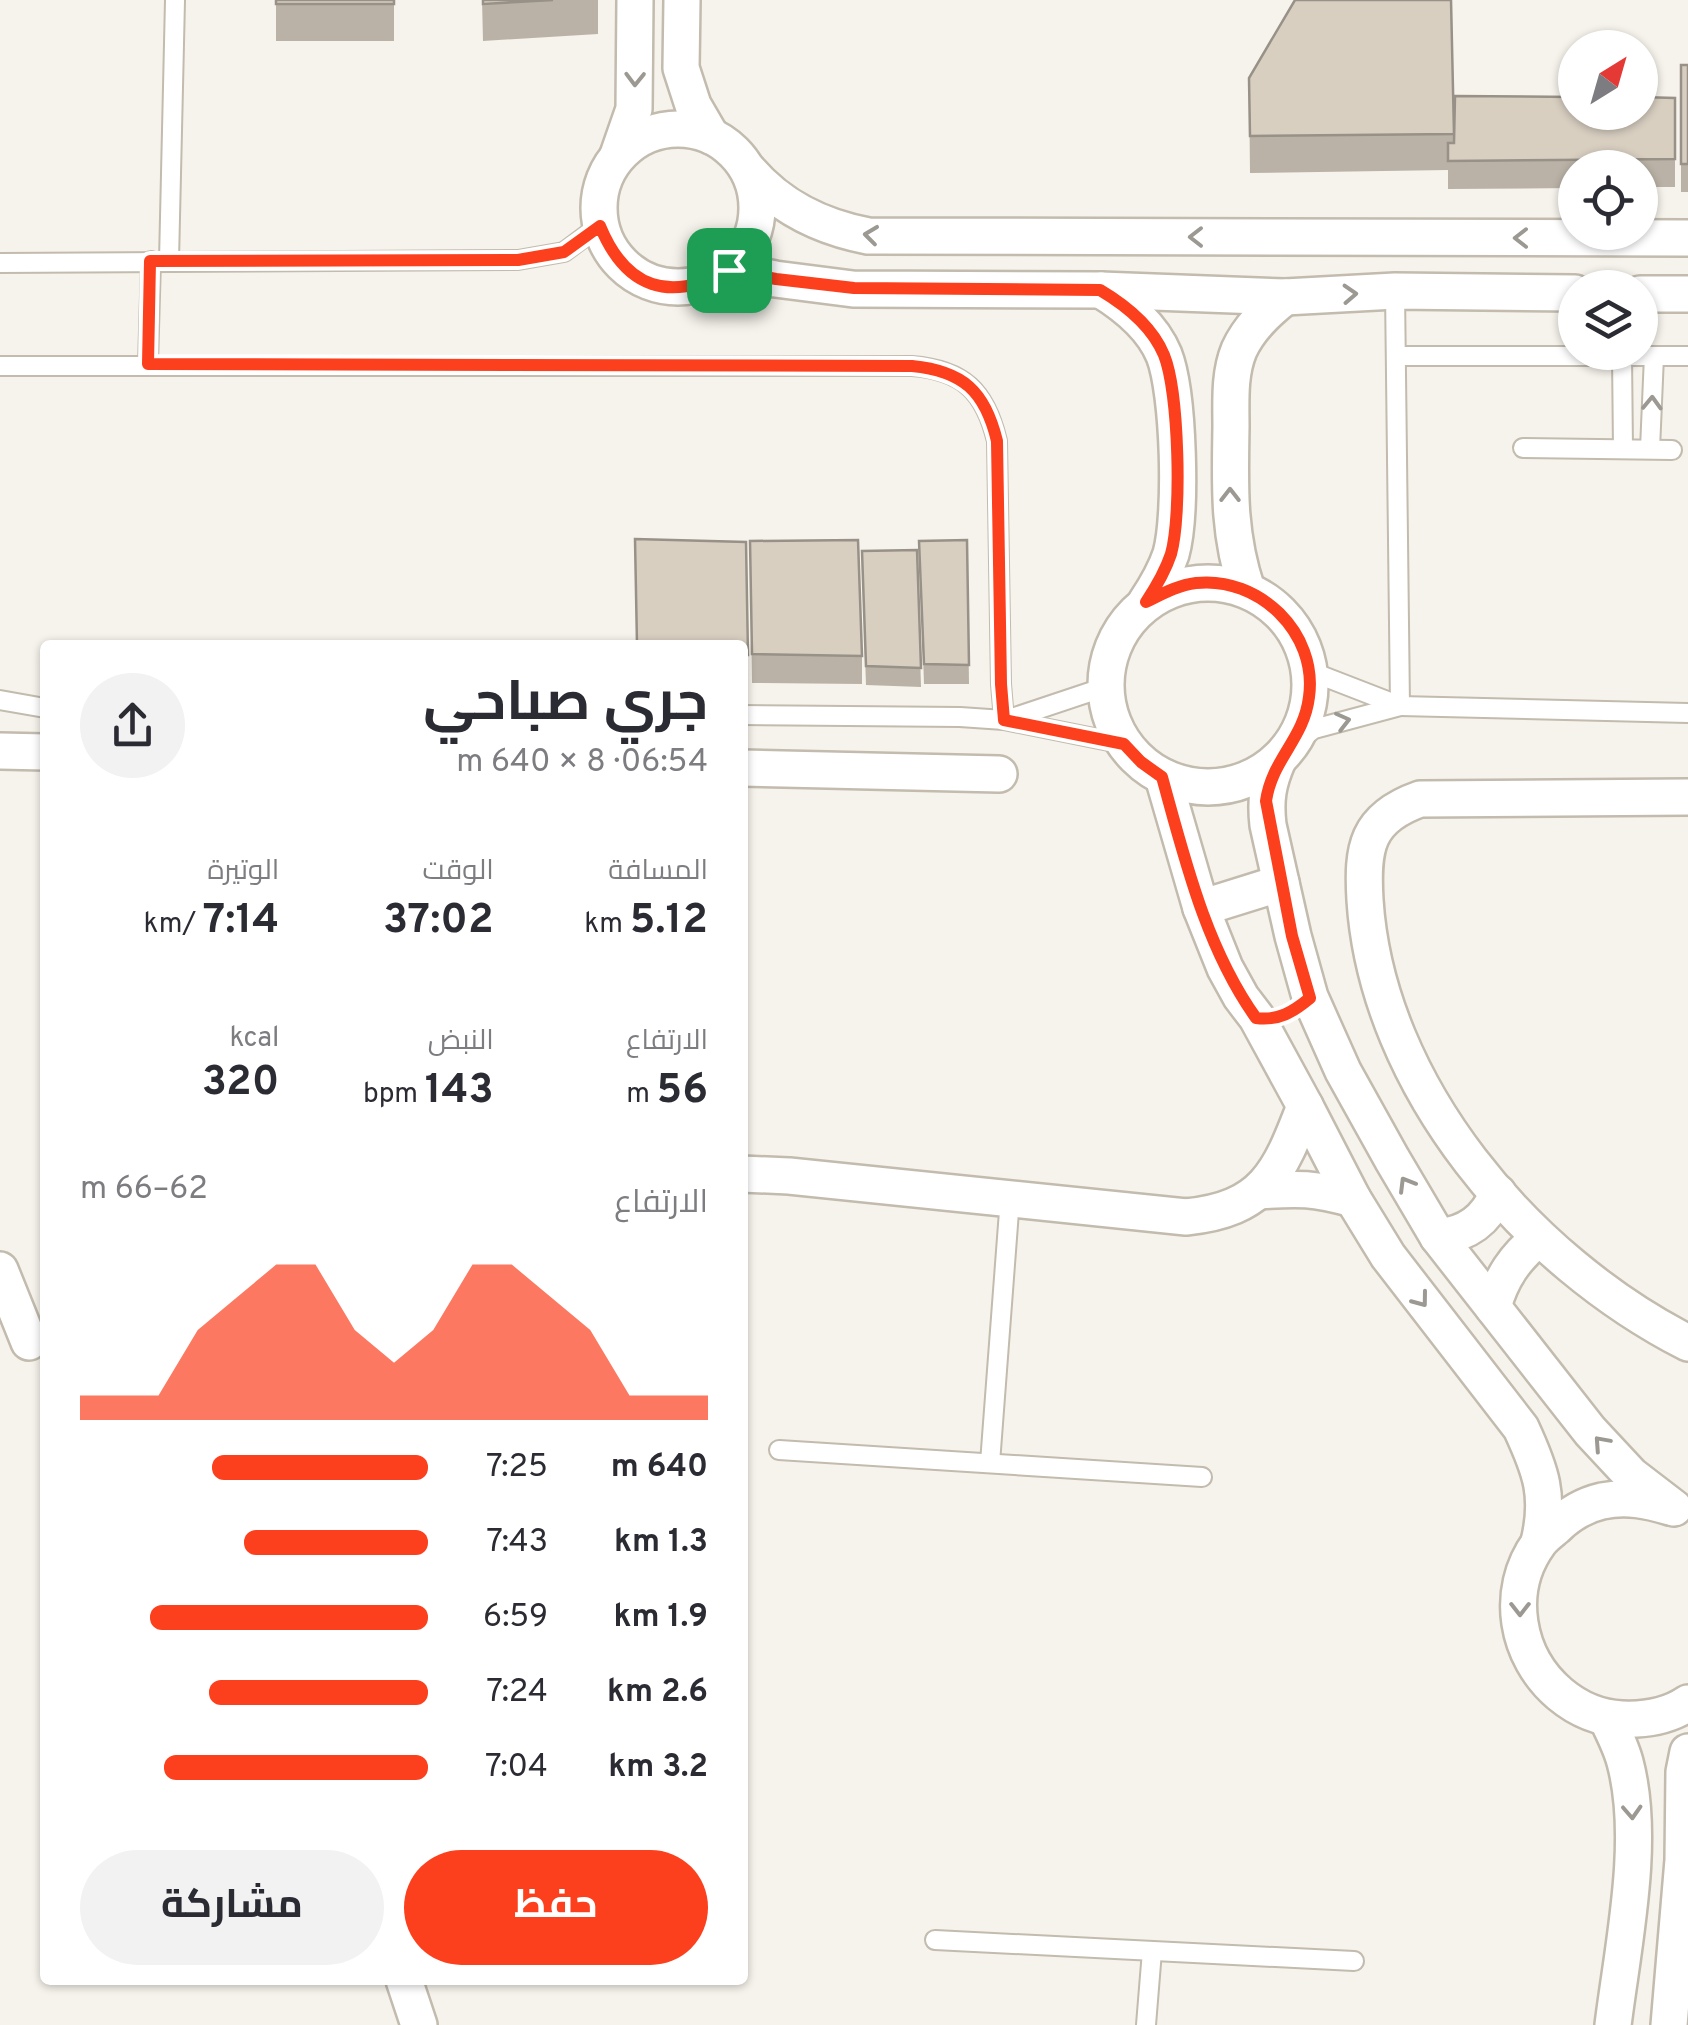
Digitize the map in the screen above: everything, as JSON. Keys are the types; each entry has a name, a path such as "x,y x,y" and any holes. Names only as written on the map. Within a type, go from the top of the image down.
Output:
{"street":[{"path":"636,0 634,109 618,155 604,176 598,201 600,226 610,251 628,271 652,284 692,286 729,270 746,250 756,224 757,198 748,172"},
{"path":"682,0 681,68 692,105 710,136"},
{"path":"618,155 637,139 661,130 686,129 710,136 732,150 748,172 795,211 845,231 882,236 1688,238"},
{"path":"729,270 854,288 1100,290 1285,298 1395,291 1558,293"},
{"path":"1100,290 1138,317 1164,355 1172,388 1177,506 1176,532 1160,581 1123,626 1109,656 1105,686 1112,721 1124,744 1141,762 1162,777 1192,786 1223,786 1253,777 1285,753"},
{"path":"1658,294 1688,294"},
{"path":"1247,590 1231,524 1232,372 1251,329 1285,298"},
{"path":"1146,602 1195,583 1221,583 1247,590 1270,603 1301,642 1310,694 1304,721 1268,784 1266,801 1281,884 1310,998 1343,1071 1438,1238 1612,1455 1631,1475 1681,1512"},
{"path":"0,751 40,752"},
{"path":"748,768 1000,774"},
{"path":"1162,777 1201,908 1225,968 1388,1256 1521,1428 1534,1454 1543,1484 1546,1515 1540,1542 1522,1576 1518,1613 1525,1650 1544,1681 1573,1705 1607,1719 1643,1720 1678,1710 1688,1703"},
{"path":"1688,797 1420,799 1389,814 1377,826 1364,858 1367,928 1378,976 1414,1069 1438,1113 1466,1154 1539,1238 1620,1303 1688,1343"},
{"path":"1201,908 1281,884"},
{"path":"1256,1018 1281,1017 1310,998"},
{"path":"748,1174 1186,1216 1213,1214 1236,1207 1259,1191 1278,1166 1306,1106"},
{"path":"1259,1191 1309,1188 1353,1199"},
{"path":"1438,1238 1469,1230 1492,1208 1498,1193"},
{"path":"1493,1307 1514,1261 1539,1238"},
{"path":"0,1270 40,1347"},
{"path":"1540,1542 1566,1517 1600,1502 1638,1498 1681,1512"},
{"path":"1607,1719 1624,1759 1633,1820 1630,1887 1613,2025"},
{"path":"1669,2025 1680,1911 1688,1752"},
{"path":"406,1985 420,2025"}],"lane":[{"path":"148,364 160,261 175,0"},
{"path":"0,263 518,260 564,252 600,226"},
{"path":"1395,291 1400,706"},
{"path":"1397,356 1558,356"},
{"path":"1658,356 1688,356"},
{"path":"0,366 933,368 952,375 981,398 997,441 1004,720"},
{"path":"1622,370 1622,449"},
{"path":"1650,450 1653,370"},
{"path":"1522,448 1672,450"},
{"path":"1308,666 1320,675 1400,706"},
{"path":"1004,720 1105,686"},
{"path":"0,700 40,707"},
{"path":"1285,753 1314,728 1400,706 1688,713"},
{"path":"748,715 1004,720 1124,744"},
{"path":"990,1463 1010,1198"},
{"path":"779,1450 1202,1477"},
{"path":"935,1940 1354,1961"},
{"path":"1146,2025 1152,1951"}],"building":[{"path":"276,0 394,0 394,4 276,4"},
{"path":"483,0 553,0 483,4"},
{"path":"1295,0 1451,0 1454,134 1250,136 1249,78"},
{"path":"1681,65 1688,65 1688,164 1681,164"},
{"path":"1455,96 1558,97 1558,130 1658,130 1658,98 1675,98 1675,159 1658,159 1658,150 1558,150 1558,160 1448,161 1448,143 1454,143"},
{"path":"635,539 746,542 748,640 637,640"},
{"path":"858,540 862,656 752,654 750,541"},
{"path":"967,540 969,665 924,664 919,541"},
{"path":"917,550 921,668 866,666 862,551"}],"route":[{"path":"600,226 610,251 628,271 652,284 679,288 705,283 729,270 854,288 1100,290 1138,317 1152,334 1164,355 1174,399 1177,506 1170,556 1146,602 1195,583 1221,583 1247,590 1270,603 1287,620 1301,642 1308,666 1310,694 1304,721 1291,746 1278,760 1266,801 1292,936 1310,998 1292,1012 1270,1020 1256,1018 1241,997 1209,933 1162,777 1124,744 1004,720 997,441 981,398 952,375 912,366 148,364 150,261 518,260 564,252 600,226"}]}
